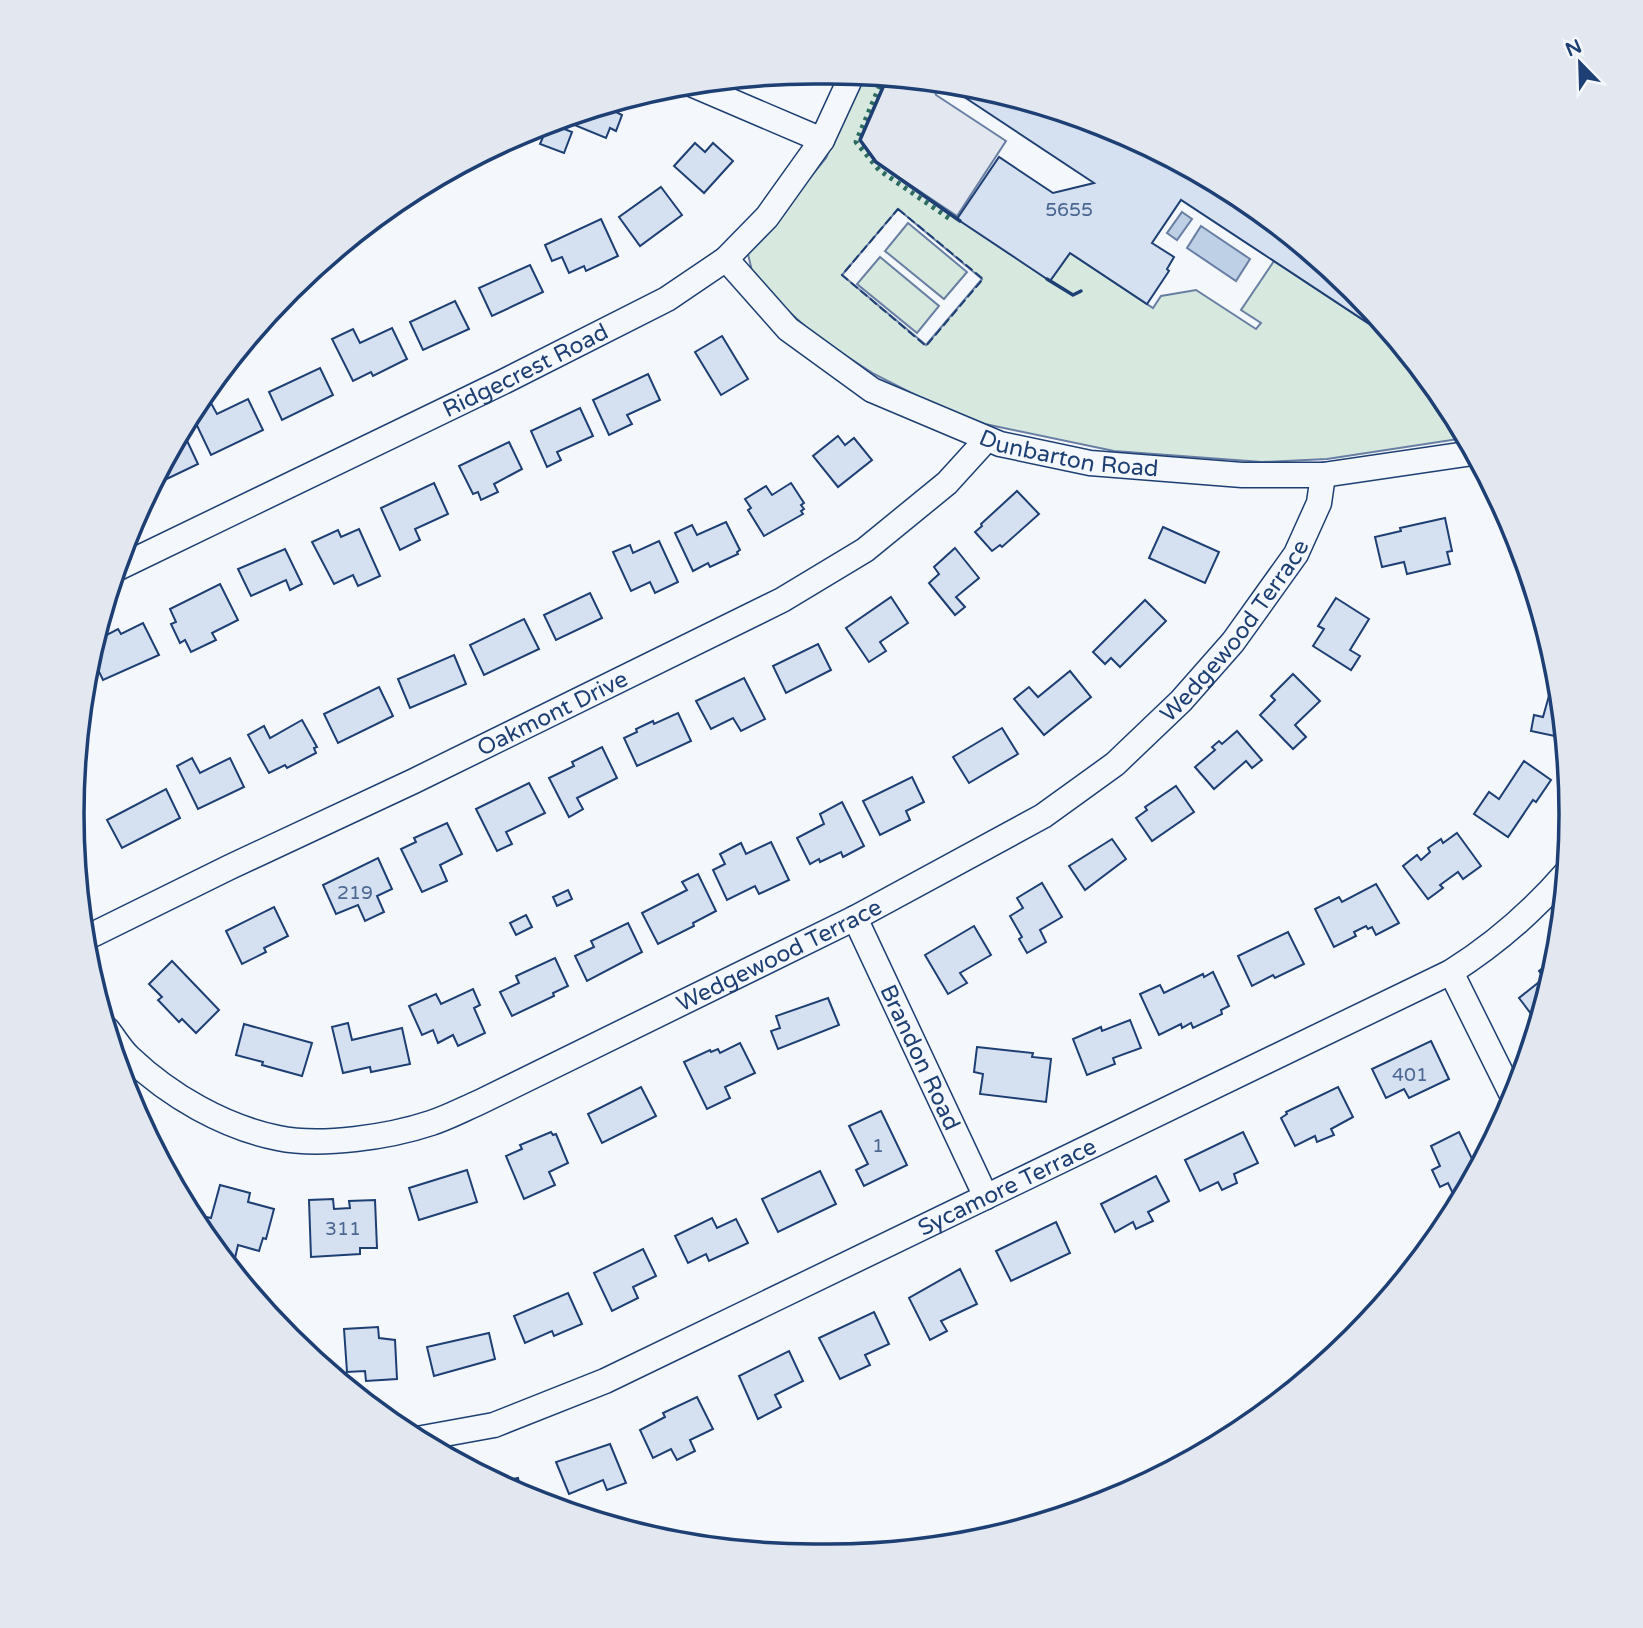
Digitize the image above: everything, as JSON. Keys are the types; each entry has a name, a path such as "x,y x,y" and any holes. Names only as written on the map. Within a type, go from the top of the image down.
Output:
{"street":[{"name":"Ridgecrest Road","path":"129,563 493,387 667,299 726,259 767,217 822,140 847,85"},
{"path":"709,92 822,140"},
{"name":"Dunbarton Road","path":"726,259 788,329 872,390 987,439 1090,463 1242,475 1323,475 1464,454"},
{"name":"Oakmont Drive","path":"94,934 782,600 865,550 947,483 987,439"},
{"name":"Wedgewood Terrace","path":"124,1052 175,1094 227,1122 278,1138 363,1138 431,1123 480,1102 855,918 1043,816 1115,764 1181,701 1233,642 1296,554 1319,503 1323,475"},
{"name":"Sycamore Terrace","path":"433,1436 495,1425 605,1381 1451,972 1472,959 1535,908 1555,885"},
{"name":"Brandon Road","path":"855,918 986,1197"},
{"path":"1451,972 1507,1084"}],"shaded area":[{"path":"858,85 883,87 860,140 876,162 1050,281 1070,253 1153,308 1161,296 1196,290 1256,329 1261,323 1241,310 1274,261 1368,323 1408,370 1455,439 1327,459 1262,462 1114,451 985,424 929,402 874,374 817,337 754,280 748,254 826,158","holes":["898,209 982,279 926,345 842,275"]},
{"path":"883,87 935,92 936,95 1006,141 957,216 876,162 860,140"},
{"path":"908,223 967,272 944,299 885,251"},
{"path":"880,257 939,306 917,333 857,284"}],"water":[{"path":"1182,212 1192,219 1177,240 1167,233"},
{"path":"1201,226 1250,259 1236,281 1187,248"}],"building":[{"path":"964,97 1064,123 1152,159 1194,182 1273,235 1310,265 1368,323 1181,200 1152,243 1174,257 1167,269 1169,271 1147,304 1070,253 1050,281 957,219 999,157 1053,193 1094,183"},
{"path":"616,112 622,115 616,131 610,128 606,138 574,125"},
{"path":"564,129 572,132 564,153 540,144 543,137"},
{"path":"695,143 705,152 713,143 733,161 704,193 674,166"},
{"path":"661,187 682,215 640,246 619,217"},
{"path":"601,219 618,256 586,271 584,266 569,273 562,257 552,261 545,245"},
{"path":"530,265 543,292 492,316 479,288"},
{"path":"455,301 469,329 423,350 410,322"},
{"path":"392,328 407,359 373,376 371,372 353,381 332,339 353,329 360,343"},
{"path":"722,336 748,379 721,395 695,352"},
{"path":"320,368 333,395 282,420 269,392"},
{"path":"648,374 660,400 627,415 632,424 609,435 593,400"},
{"path":"248,399 263,430 211,455 197,425 210,403 217,414"},
{"path":"580,408 593,436 557,452 561,460 547,467 531,431"},
{"path":"838,436 845,445 854,438 872,460 838,487 813,456"},
{"path":"187,441 198,464 165,480"},
{"path":"509,442 522,469 494,484 498,492 481,500 478,492 473,494 459,466"},
{"path":"434,483 448,514 415,529 420,540 400,550 381,508"},
{"path":"791,483 804,503 801,505 803,514 764,536 748,510 751,508 745,499 766,486 772,495"},
{"path":"1017,491 1039,514 1002,547 1000,545 992,551 975,532"},
{"path":"1445,518 1452,551 1447,552 1450,564 1407,574 1404,562 1382,567 1375,537 1401,531 1400,528"},
{"path":"726,522 740,550 738,554 710,567 708,563 693,571 675,533 692,525 697,535"},
{"path":"1163,527 1219,552 1205,583 1149,558"},
{"path":"359,529 380,576 358,586 353,575 334,584 312,542 338,530 341,537"},
{"path":"659,541 678,582 655,593 650,582 631,591 613,552 630,545 633,553"},
{"path":"955,548 979,578 956,597 965,607 955,615 929,583 939,574 934,567"},
{"path":"285,549 302,584 290,590 286,580 251,596 238,569"},
{"path":"220,584 238,620 212,633 216,640 191,652 185,640 180,643 171,624 176,622 170,609"},
{"path":"590,593 602,618 556,640 544,615"},
{"path":"891,597 908,623 880,642 886,651 869,662 846,628"},
{"path":"1336,598 1369,619 1350,650 1360,656 1351,670 1313,646 1324,629 1318,626"},
{"path":"1145,600 1166,621 1120,667 1111,658 1105,664 1093,652"},
{"path":"524,619 539,649 484,675 470,645"},
{"path":"143,623 159,655 103,680 98,670 107,635 118,629 121,634"},
{"path":"818,644 831,670 786,693 773,666"},
{"path":"454,655 466,684 410,708 398,679"},
{"path":"1070,671 1091,697 1044,735 1014,699 1029,687 1038,697"},
{"path":"1293,674 1320,701 1295,725 1306,737 1293,749 1260,715 1275,700 1271,696"},
{"path":"744,678 765,719 741,731 733,718 711,729 696,701"},
{"path":"379,687 393,716 338,743 324,714"},
{"path":"1549,696 1554,736 1531,731 1534,715 1543,717"},
{"path":"678,713 691,741 637,766 624,738 653,721 654,724"},
{"path":"302,720 317,747 314,748 316,753 287,768 285,765 269,773 248,735 264,726 270,738"},
{"path":"1002,728 1018,754 969,783 953,757"},
{"path":"1237,731 1262,760 1252,768 1246,761 1214,789 1195,767 1215,750 1212,747 1219,741 1222,744"},
{"path":"602,747 617,778 577,798 583,809 569,817 549,778 574,766 572,762"},
{"path":"192,758 200,773 230,758 244,787 198,809 177,766"},
{"path":"1524,761 1551,780 1536,802 1533,800 1508,837 1474,814 1489,792 1499,799"},
{"path":"912,777 924,802 906,811 910,820 880,835 863,801"},
{"path":"529,783 545,813 506,832 512,844 497,851 476,809"},
{"path":"1176,786 1194,812 1152,841 1136,818 1147,810 1145,807"},
{"path":"166,789 180,818 122,848 107,820"},
{"path":"842,802 864,846 843,857 841,852 810,864 797,838 824,824 820,814"},
{"path":"447,823 462,854 440,865 447,881 422,892 401,849 416,842 414,838"},
{"path":"1457,833 1481,866 1463,879 1458,872 1440,885 1443,888 1428,899 1403,866 1417,855 1421,860 1430,852 1428,848 1441,839 1443,843"},
{"path":"1112,839 1126,859 1085,890 1069,866"},
{"path":"771,842 789,880 759,894 755,886 727,900 713,870 725,864 720,854 741,843 746,854"},
{"path":"378,858 392,889 377,896 384,912 365,921 358,905 336,914 323,885"},
{"path":"698,874 716,911 693,923 694,926 658,944 642,913 687,890 682,882"},
{"path":"1042,883 1062,917 1040,930 1046,942 1027,953 1019,939 1022,937 1010,916 1023,908 1017,898"},
{"path":"1376,884 1399,923 1376,935 1372,927 1368,929 1366,926 1354,932 1356,936 1334,947 1315,909 1339,897 1342,902"},
{"path":"568,890 572,899 557,906 553,897"},
{"path":"274,907 288,936 264,948 266,952 242,964 226,931"},
{"path":"526,915 532,927 516,935 510,923"},
{"path":"628,923 642,952 587,981 575,956 594,947 591,941"},
{"path":"974,926 991,955 960,973 967,983 948,994 925,955"},
{"path":"1288,932 1304,964 1252,986 1238,956"},
{"path":"555,958 568,986 553,993 554,996 512,1016 500,992 519,983 516,976"},
{"path":"172,961 219,1010 196,1033 182,1019 179,1022 158,1000 162,997 149,984"},
{"path":"1213,972 1229,1006 1221,1010 1222,1014 1193,1028 1191,1023 1182,1028 1181,1024 1159,1035 1140,994 1160,985 1164,993 1203,974 1204,977"},
{"path":"1539,982 1531,1014 1519,998"},
{"path":"473,989 480,1005 474,1008 485,1033 458,1046 453,1035 438,1043 433,1030 422,1035 409,1006 436,994 441,1004"},
{"path":"828,998 839,1025 778,1049 771,1031 780,1028 776,1016"},
{"path":"1130,1020 1141,1048 1113,1058 1115,1064 1087,1075 1073,1039 1101,1027 1102,1031"},
{"path":"348,1023 352,1040 402,1028 410,1064 371,1072 370,1067 343,1073 332,1027"},
{"path":"244,1024 312,1043 302,1076 236,1055"},
{"path":"1431,1041 1449,1079 1409,1098 1404,1089 1386,1098 1372,1069"},
{"path":"740,1043 755,1073 725,1087 730,1098 707,1109 684,1062 710,1050 711,1052 718,1049 720,1053"},
{"path":"977,1047 1033,1053 1032,1057 1051,1059 1046,1102 980,1094 983,1074 974,1072"},
{"path":"641,1087 656,1116 602,1143 588,1114"},
{"path":"1338,1087 1353,1117 1331,1129 1334,1135 1317,1142 1315,1136 1295,1146 1281,1118 1286,1112"},
{"path":"881,1111 907,1165 864,1186 856,1170 868,1164 849,1126"},
{"path":"551,1132 556,1134 568,1163 549,1172 555,1185 524,1199 506,1156 522,1149 520,1145"},
{"path":"1243,1132 1258,1163 1234,1174 1237,1183 1222,1190 1218,1182 1200,1191 1185,1160"},
{"path":"1459,1132 1472,1159 1453,1193 1448,1183 1440,1187 1432,1170 1440,1166 1431,1146"},
{"path":"467,1170 477,1202 419,1220 409,1188"},
{"path":"820,1171 836,1204 778,1232 762,1199"},
{"path":"1156,1176 1169,1201 1148,1212 1153,1221 1136,1229 1133,1222 1115,1232 1101,1204"},
{"path":"220,1185 250,1193 248,1202 274,1209 266,1239 263,1238 259,1251 238,1245 235,1258 206,1218 211,1218"},
{"path":"333,1199 334,1209 350,1208 349,1201 375,1200 377,1248 360,1248 360,1254 311,1257 309,1200"},
{"path":"712,1218 717,1228 736,1219 748,1243 709,1261 706,1254 688,1263 675,1236"},
{"path":"1056,1222 1070,1253 1011,1281 996,1251"},
{"path":"643,1249 656,1276 633,1287 638,1298 612,1311 594,1273"},
{"path":"960,1269 977,1304 941,1321 947,1331 930,1340 909,1298"},
{"path":"568,1293 582,1324 554,1336 552,1331 525,1343 514,1316"},
{"path":"874,1312 889,1344 865,1355 870,1365 840,1379 819,1338"},
{"path":"378,1327 379,1338 395,1340 397,1379 366,1381 365,1371 347,1372 344,1329"},
{"path":"489,1333 495,1359 434,1376 427,1347"},
{"path":"789,1351 803,1381 775,1395 781,1407 758,1419 739,1376"},
{"path":"697,1397 713,1429 690,1440 695,1451 677,1460 671,1449 653,1458 640,1430 665,1417 663,1413"},
{"path":"610,1444 626,1483 607,1490 603,1480 569,1494 556,1462"}],"hedge":[{"path":"880,86 856,142 879,170 953,221"}],"fence":[{"path":"898,209 983,279 926,346 842,275 898,209"}],"wall":[{"path":"883,87 860,140 876,162 960,221"},
{"path":"1047,279 1073,295 1081,291"}]}
